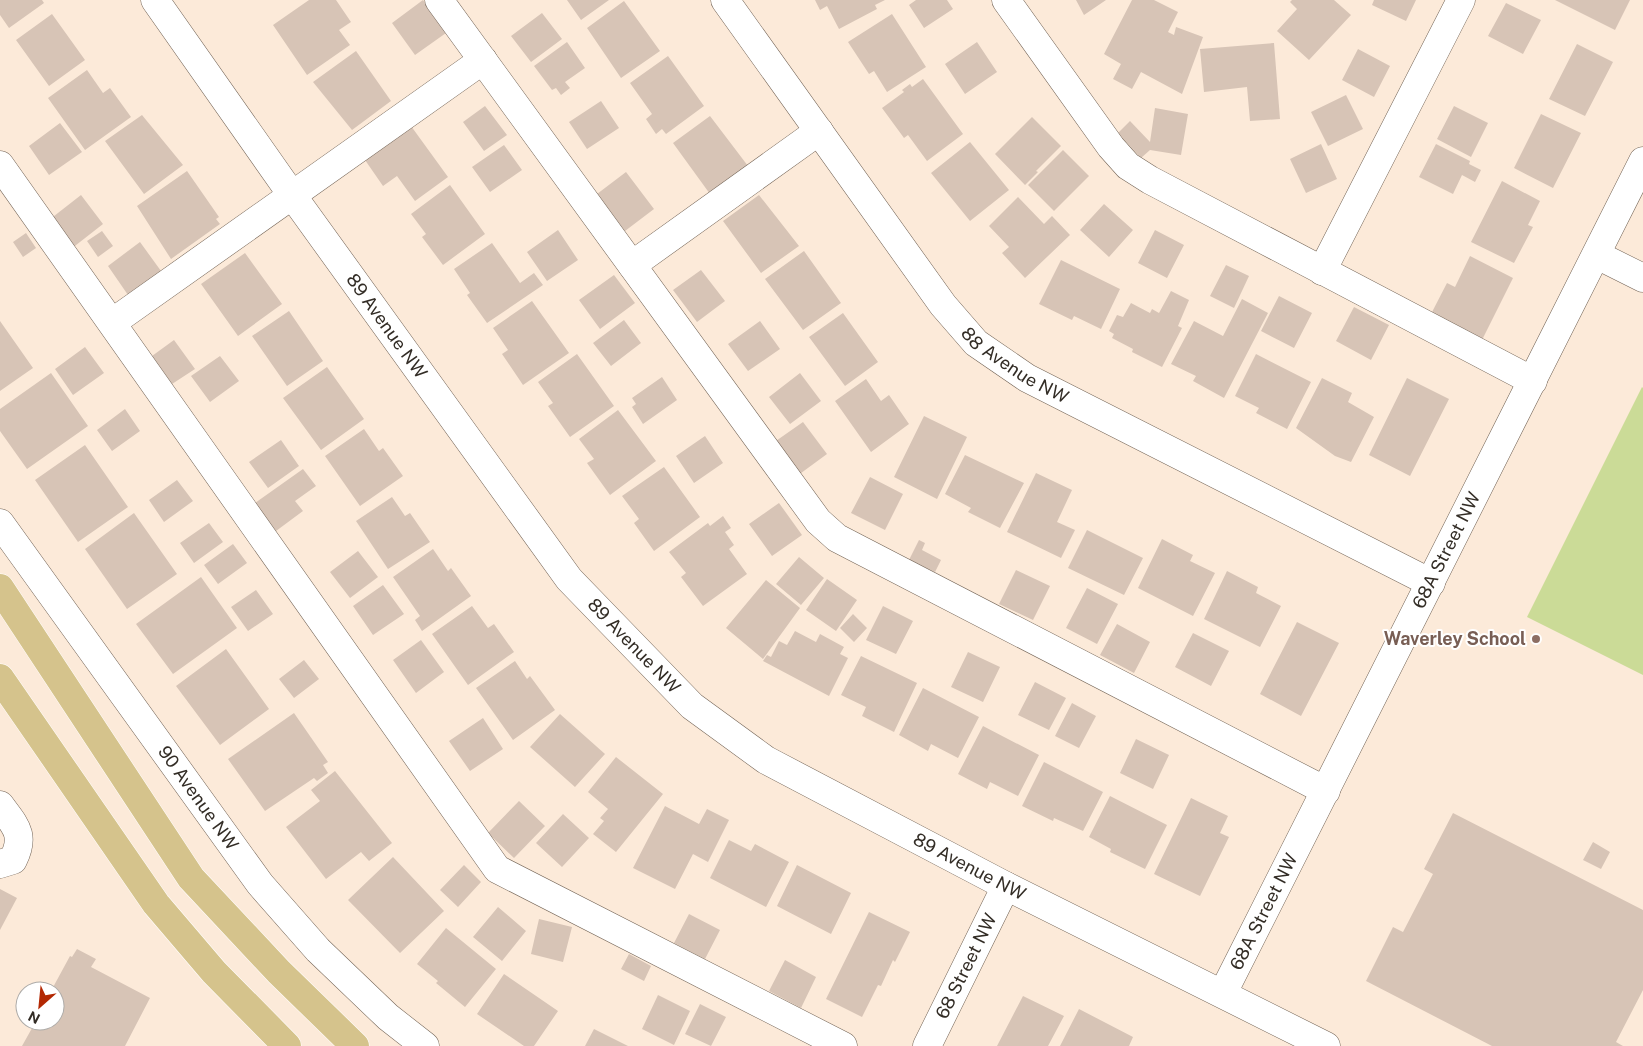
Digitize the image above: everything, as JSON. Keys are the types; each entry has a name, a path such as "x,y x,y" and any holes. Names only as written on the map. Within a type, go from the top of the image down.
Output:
{"main road":[{"path":"0,588 191,878 279,972 355,1046"},
{"path":"0,678 156,904 214,972 252,1013 287,1046"}],"street":[{"name":"89 Avenue NW","path":"155,0 292,195 569,579 692,706 766,760 1006,886 1326,1046"},
{"path":"439,0 818,521 837,538 1326,791"},
{"name":"88 Avenue NW","path":"726,0 943,305 976,343 1027,378 1431,583"},
{"path":"1006,0 1111,147 1128,166 1150,180 1533,381"},
{"path":"1322,271 1461,0"},
{"path":"113,322 483,60"},
{"path":"632,265 819,132"},
{"name":"68A Street NW","path":"1223,993 1643,161"},
{"path":"0,165 113,322 497,869 843,1046"},
{"path":"1597,255 1643,278"},
{"name":"90 Avenue NW","path":"0,523 260,884 318,950 388,1017 424,1046"},
{"path":"0,805 18,830 20,841 13,860 0,864"},
{"name":"68 Street NW","path":"927,1046 1006,886"}],"green space":[{"path":"1643,388 1643,675 1527,617"}],"building":[{"path":"0,0 42,0 44,3 9,28 0,15"},
{"path":"309,0 336,0 351,22 339,30 350,45 307,75 273,25"},
{"path":"423,0 446,33 415,55 392,23"},
{"path":"567,0 609,0 581,20"},
{"path":"815,0 885,0 875,5 877,9 839,29 827,6 820,10"},
{"path":"916,0 947,0 953,9 924,28 909,5"},
{"path":"1076,0 1106,0 1084,15"},
{"path":"1132,0 1154,0 1178,12 1168,32 1174,35 1176,27 1203,37 1182,94 1141,72 1132,89 1113,79 1121,64 1104,54"},
{"path":"1292,0 1334,0 1351,15 1309,60 1277,31 1297,9 1290,2"},
{"path":"1374,0 1416,0 1406,21 1372,5"},
{"path":"1555,0 1630,0 1615,30"},
{"path":"624,1 660,51 621,78 587,28"},
{"path":"1506,3 1541,20 1523,54 1488,36"},
{"path":"542,13 562,39 531,62 511,36"},
{"path":"52,14 85,60 49,86 16,40"},
{"path":"892,14 926,67 887,92 874,71 869,74 848,42"},
{"path":"567,42 585,68 565,82 570,88 561,95 556,88 552,90 534,66"},
{"path":"977,42 997,72 965,94 945,64"},
{"path":"1274,43 1280,119 1250,121 1247,87 1204,92 1200,49"},
{"path":"1577,44 1613,62 1585,116 1549,99"},
{"path":"1358,49 1390,66 1374,97 1342,80"},
{"path":"356,51 391,101 352,130 313,82"},
{"path":"668,56 704,106 666,134 662,129 656,134 646,119 652,114 630,83"},
{"path":"87,70 103,93 110,88 131,117 85,150 48,98"},
{"path":"923,79 963,134 927,161 908,135 904,138 882,108 904,92 902,90 910,84 912,87"},
{"path":"1346,95 1363,129 1328,146 1311,112"},
{"path":"601,101 619,128 587,149 569,122"},
{"path":"485,106 507,135 484,151 463,122"},
{"path":"1454,106 1488,123 1471,157 1437,139"},
{"path":"1155,108 1188,114 1181,155 1150,150 1141,158 1118,133 1130,121 1150,142"},
{"path":"1541,114 1581,133 1553,188 1514,168"},
{"path":"142,115 183,165 144,194 105,141"},
{"path":"710,116 748,166 710,194 673,143"},
{"path":"1032,117 1061,146 1025,185 995,154"},
{"path":"60,123 82,152 49,175 29,146"},
{"path":"411,126 448,177 415,201 397,176 383,186 365,160"},
{"path":"970,142 1009,190 970,221 931,173"},
{"path":"1321,144 1337,179 1306,193 1290,159"},
{"path":"1436,144 1470,161 1469,164 1481,170 1475,182 1462,175 1453,194 1419,177"},
{"path":"504,145 522,170 490,192 472,167"},
{"path":"1063,150 1089,176 1054,211 1028,185"},
{"path":"187,171 219,217 216,219 220,224 171,259 137,206"},
{"path":"626,172 654,209 625,231 597,194"},
{"path":"1502,181 1540,201 1528,225 1533,227 1514,263 1471,242"},
{"path":"450,185 485,234 443,265 422,237 426,234 411,214"},
{"path":"81,195 103,224 71,249 49,220"},
{"path":"759,195 799,246 761,273 723,221"},
{"path":"1018,197 1044,224 1052,216 1070,235 1025,278 1002,253 1009,247 989,226"},
{"path":"1104,204 1133,230 1109,257 1080,230"},
{"path":"558,230 578,260 547,281 527,252"},
{"path":"1155,230 1184,245 1167,278 1138,263"},
{"path":"102,231 113,246 98,257 87,241"},
{"path":"26,233 36,248 23,257 13,242"},
{"path":"140,242 161,271 128,295 108,266"},
{"path":"492,243 520,283 534,273 543,285 487,323 467,295 470,293 454,269"},
{"path":"804,251 841,303 803,330 765,279"},
{"path":"245,253 282,304 238,336 201,284"},
{"path":"1470,256 1513,278 1482,340 1431,314 1447,283 1455,287"},
{"path":"1061,260 1120,289 1101,329 1074,316 1072,320 1039,304"},
{"path":"1226,265 1249,276 1234,308 1210,296"},
{"path":"701,270 725,301 697,322 673,290"},
{"path":"614,275 635,303 600,329 579,300"},
{"path":"1171,291 1189,300 1178,326 1182,328 1162,367 1132,352 1133,349 1112,338 1114,334 1109,331 1117,315 1123,317 1131,303 1150,313 1152,309 1159,313"},
{"path":"1279,296 1312,313 1294,348 1261,331"},
{"path":"1242,299 1268,313 1224,398 1193,381 1196,376 1171,364 1194,321 1223,336"},
{"path":"532,301 569,353 523,385 502,354 508,350 493,328"},
{"path":"1354,307 1389,325 1371,360 1336,341"},
{"path":"289,311 323,361 287,386 252,336"},
{"path":"843,313 878,362 845,386 809,337"},
{"path":"624,320 641,343 611,366 593,343"},
{"path":"0,321 33,368 0,391"},
{"path":"760,321 780,349 748,371 728,344"},
{"path":"174,340 195,369 172,384 152,356"},
{"path":"85,347 104,373 73,395 55,369"},
{"path":"577,354 614,406 570,437 548,406 553,403 538,382"},
{"path":"1256,354 1311,382 1287,429 1256,413 1259,408 1235,396"},
{"path":"220,356 239,381 210,402 191,376"},
{"path":"327,367 364,419 321,450 283,398"},
{"path":"51,373 88,426 27,469 0,431 0,409"},
{"path":"800,373 821,401 790,424 769,397"},
{"path":"662,377 677,400 643,424 632,407 636,404 632,398"},
{"path":"1322,378 1352,393 1348,402 1374,417 1351,462 1335,456 1296,428"},
{"path":"1407,378 1449,399 1410,476 1369,455"},
{"path":"866,379 881,401 889,395 909,424 871,452 835,401"},
{"path":"125,409 140,431 112,451 97,430"},
{"path":"618,410 656,461 610,495 587,463 594,459 579,439"},
{"path":"924,416 967,437 937,499 894,477"},
{"path":"803,422 827,454 797,476 773,443"},
{"path":"364,429 379,451 383,448 403,476 360,506 325,456"},
{"path":"705,436 723,463 694,483 676,456"},
{"path":"281,440 299,466 268,488 249,462"},
{"path":"85,445 128,507 78,542 35,480"},
{"path":"965,455 1024,483 1000,528 968,512 971,508 945,494"},
{"path":"664,467 700,517 654,551 634,523 639,519 622,496"},
{"path":"303,469 316,486 295,501 303,511 276,531 255,503"},
{"path":"1036,473 1072,490 1057,522 1075,530 1061,558 1007,532"},
{"path":"870,477 903,494 885,530 851,513"},
{"path":"177,480 193,501 164,522 149,500"},
{"path":"392,497 405,516 410,513 430,542 388,569 356,521"},
{"path":"779,503 802,535 772,556 749,524"},
{"path":"134,513 177,574 127,609 85,549"},
{"path":"723,516 731,528 725,532 734,545 729,549 747,574 703,606 681,577 686,573 669,552 708,523 710,526"},
{"path":"209,523 223,542 194,563 180,543"},
{"path":"1087,530 1143,558 1124,595 1068,568"},
{"path":"1162,539 1193,555 1190,561 1215,573 1193,616 1138,588"},
{"path":"919,540 925,543 922,550 941,560 935,572 909,560"},
{"path":"233,544 247,563 218,584 204,565"},
{"path":"433,549 448,571 451,568 471,596 422,631 415,620 420,616 393,577"},
{"path":"358,551 378,577 350,598 330,572"},
{"path":"799,557 824,578 801,605 776,584"},
{"path":"1016,570 1050,586 1033,620 999,604"},
{"path":"1227,571 1258,587 1256,593 1281,606 1260,647 1204,619"},
{"path":"201,577 237,628 173,674 136,624"},
{"path":"827,579 857,600 836,631 806,610"},
{"path":"766,580 800,608 763,659 726,628"},
{"path":"383,585 404,614 373,635 353,606"},
{"path":"1087,588 1118,604 1097,644 1066,628"},
{"path":"256,590 273,614 248,631 231,607"},
{"path":"472,606 488,628 494,624 514,652 468,685 432,634"},
{"path":"883,606 913,621 896,654 866,640"},
{"path":"853,614 867,628 854,642 840,628"},
{"path":"1297,622 1339,643 1301,716 1260,694"},
{"path":"1117,624 1150,642 1134,673 1100,655"},
{"path":"795,631 816,642 820,634 844,647 840,654 848,658 829,696 763,661 767,655 771,657 779,641 787,645"},
{"path":"1193,633 1229,651 1211,686 1175,667"},
{"path":"421,640 444,672 416,693 393,660"},
{"path":"226,649 269,709 220,745 176,686"},
{"path":"968,652 1000,667 983,702 951,687"},
{"path":"861,656 917,683 894,732 862,716 866,707 841,695"},
{"path":"304,660 319,679 294,698 279,679"},
{"path":"515,661 527,679 530,676 555,710 513,740 476,688"},
{"path":"1035,682 1066,698 1049,730 1018,715"},
{"path":"923,688 979,717 958,758 931,744 928,751 899,735"},
{"path":"1072,703 1096,716 1079,748 1055,736"},
{"path":"294,713 328,762 323,765 328,773 317,781 314,778 265,811 228,759"},
{"path":"560,714 605,754 575,787 530,747"},
{"path":"483,718 503,749 470,771 449,741"},
{"path":"983,726 1039,755 1018,796 990,782 987,789 958,774"},
{"path":"1136,739 1169,755 1153,789 1120,773"},
{"path":"616,757 663,794 616,852 593,834 604,821 600,818 608,809 588,792"},
{"path":"1044,762 1103,792 1083,831 1054,818 1053,821 1022,806"},
{"path":"335,771 392,843 369,861 361,852 326,879 286,827 320,801 311,790"},
{"path":"1110,796 1167,825 1145,869 1110,852 1111,849 1089,837"},
{"path":"1191,798 1228,816 1220,833 1229,837 1200,896 1154,874"},
{"path":"519,801 545,826 514,858 488,833"},
{"path":"665,806 699,824 707,809 729,820 708,862 693,854 675,889 633,868"},
{"path":"1453,813 1643,910 1643,990 1616,1042 1623,1046 1492,1046 1366,981 1393,927 1403,932 1433,874 1424,869"},
{"path":"563,814 589,838 562,867 536,843"},
{"path":"729,840 751,851 755,844 789,862 766,907 710,878"},
{"path":"1593,842 1610,852 1601,869 1583,860"},
{"path":"393,857 444,911 400,953 348,900"},
{"path":"464,865 481,882 458,907 440,890"},
{"path":"797,865 851,893 831,934 777,906"},
{"path":"0,889 17,898 0,930"},
{"path":"498,907 526,931 502,961 473,937"},
{"path":"869,912 910,932 895,962 893,960 881,986 878,985 862,1017 826,999"},
{"path":"689,914 720,930 705,959 674,943"},
{"path":"539,919 572,927 563,962 531,954"},
{"path":"446,928 496,969 465,1007 417,964"},
{"path":"77,949 96,959 91,967 150,998 125,1046 22,1046 30,1031 65,1031 65,981 56,981 70,956 72,957"},
{"path":"629,954 651,966 644,981 621,969"},
{"path":"785,960 816,977 801,1008 769,991"},
{"path":"504,974 558,1011 534,1046 524,1046 477,1014"},
{"path":"658,995 690,1011 674,1045 642,1029"},
{"path":"1023,996 1064,1016 1048,1046 997,1046"},
{"path":"700,1004 726,1017 711,1046 685,1034"},
{"path":"1079,1009 1133,1037 1129,1046 1060,1046"},
{"path":"594,1029 628,1046 585,1046"}],"place":[{"name":"Waverley School","path":"1536,639"}]}
